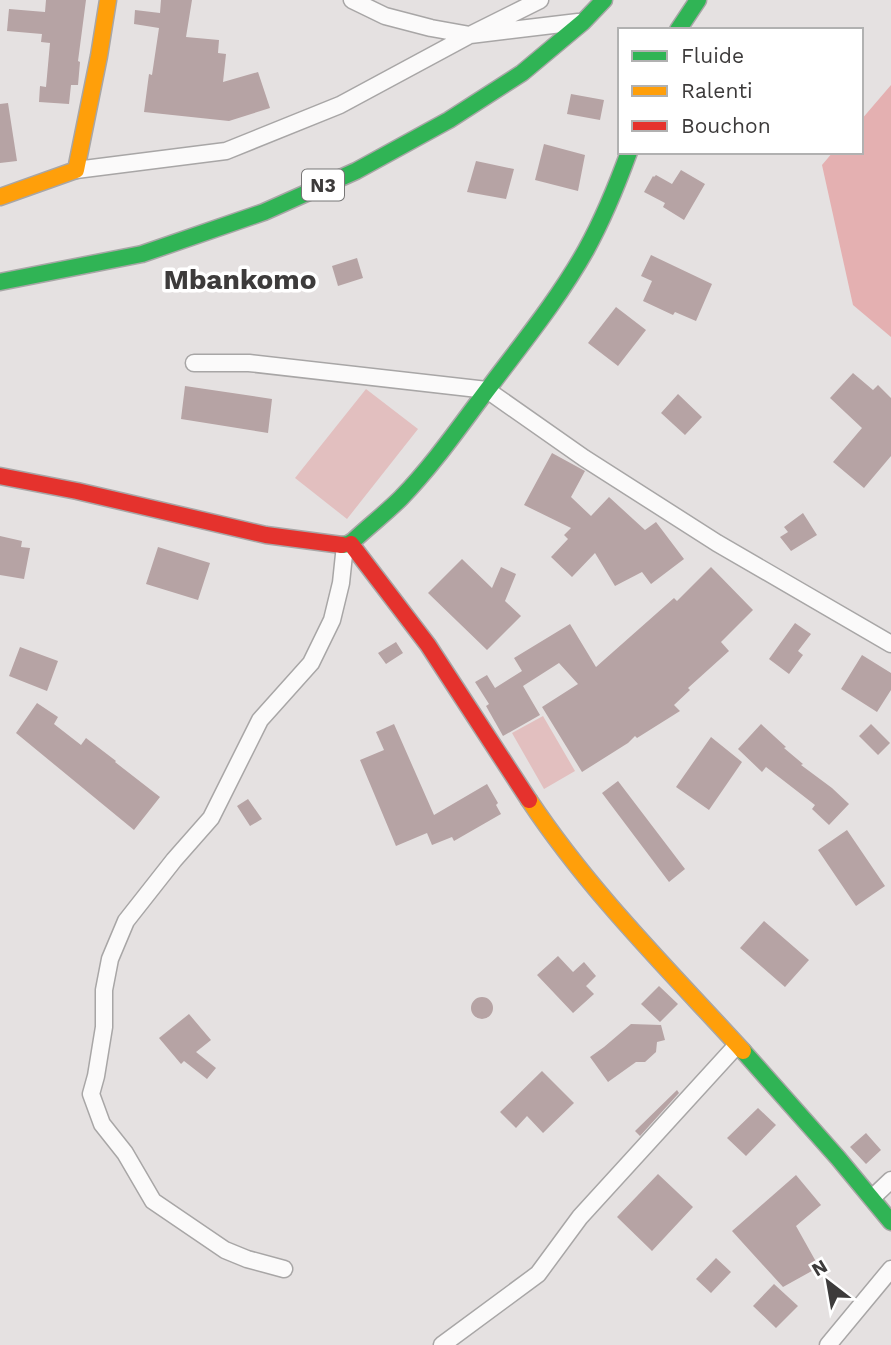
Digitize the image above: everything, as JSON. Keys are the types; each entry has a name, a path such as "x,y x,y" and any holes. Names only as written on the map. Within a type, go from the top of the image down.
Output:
{"main road":[{"path":"0,197 76,170 108,0"},
{"name":"N3","path":"0,282 142,254 264,212 356,171 449,120 522,73 583,22 604,0"},
{"path":"679,28 698,0"},
{"path":"348,544 383,517 421,478 551,306 586,250 615,192 628,154"},
{"path":"0,477 77,491 266,535 348,544 429,646 501,760 584,876 737,1045 891,1222"}],"street":[{"path":"352,0 385,16 431,29 470,35 583,22"},
{"path":"76,170 226,151 340,105 540,0"},
{"path":"194,363 249,363 487,390 584,458 717,543 891,644"},
{"path":"284,1269 225,1250 153,1201 125,1153 102,1124 91,1094 104,1027 104,990 110,959 126,920 211,818 260,720 311,663 332,620 348,544"},
{"path":"442,1345 538,1274 580,1217 737,1045"},
{"path":"872,1198 891,1180"},
{"path":"828,1345 891,1269"}],"shaded area":[{"path":"891,85 891,337 853,305 822,165 831,154 863,154 863,118"},
{"path":"366,389 418,429 347,519 295,478"},
{"path":"543,716 575,771 544,789 512,733"}],"building":[{"path":"46,0 86,0 78,61 78,85 71,85 69,104 39,102 40,86 46,87 50,43 41,42 42,34 7,31 9,9 45,12"},
{"path":"161,0 192,0 186,37 219,40 218,53 226,54 223,82 258,72 270,108 229,121 144,112 159,28 134,24 135,10 160,13"},
{"path":"571,94 604,100 600,120 567,114"},
{"path":"8,103 17,161 0,163 0,104"},
{"path":"544,144 585,155 578,191 535,180"},
{"path":"476,161 514,169 506,199 467,192"},
{"path":"681,170 705,184 684,220 663,207 665,203 644,192 653,176 672,184"},
{"path":"651,255 712,284 696,321 675,312 673,315 643,301 652,281 641,276"},
{"path":"357,258 363,278 338,286 332,266"},
{"path":"616,307 646,330 618,366 588,343"},
{"path":"853,373 873,390 878,385 891,398 891,456 864,488 833,462 862,428 830,398"},
{"path":"185,386 272,399 268,433 181,419"},
{"path":"678,394 702,417 685,435 661,413"},
{"path":"552,453 585,471 571,497 591,516 609,497 645,530 656,522 684,559 651,584 642,572 615,586 595,553 572,577 551,557 568,539 564,535 571,528 524,505"},
{"path":"803,513 817,535 791,551 780,537 788,532 784,527"},
{"path":"0,536 22,541 21,547 30,548 24,579 0,575"},
{"path":"158,547 210,563 198,600 146,584"},
{"path":"462,559 492,588 501,567 516,574 505,601 521,616 487,650 428,593"},
{"path":"711,567 753,610 721,642 729,651 688,688 690,690 674,705 680,711 637,738 635,736 582,772 542,707 578,684 559,663 523,686 540,715 503,736 486,706 489,704 475,682 487,675 495,688 522,671 514,658 570,624 596,667 674,598 677,601"},
{"path":"795,623 811,634 798,651 803,655 789,674 769,659"},
{"path":"396,642 403,653 386,664 378,653"},
{"path":"20,647 58,661 47,691 9,676"},
{"path":"862,655 891,673 891,690 877,712 841,689"},
{"path":"37,703 58,717 54,724 81,745 86,738 160,797 134,830 16,733"},
{"path":"394,724 434,815 487,784 501,814 454,841 452,837 432,845 427,833 396,846 360,760 384,750 376,732"},
{"path":"761,724 803,764 801,765 849,804 829,825 812,809 815,805 766,767 762,772 738,749"},
{"path":"871,724 890,743 878,755 859,736"},
{"path":"711,737 742,762 709,810 676,787"},
{"path":"618,781 685,869 669,882 602,793"},
{"path":"248,799 262,819 250,826 237,806"},
{"path":"847,830 885,886 856,906 818,850"},
{"path":"764,921 809,960 785,987 740,948"},
{"path":"558,956 573,972 584,962 596,976 586,986 594,994 573,1013 537,975"},
{"path":"659,986 678,1004 660,1022 641,1004"},
{"path":"482,997 492,1004 493,1008 486,1018 482,1019 472,1012 471,1008 478,998"},
{"path":"189,1014 211,1040 196,1052 216,1068 207,1079 184,1061 181,1064 159,1038"},
{"path":"631,1024 661,1025 665,1040 657,1042 656,1052 645,1062 636,1062 608,1082 590,1057"},
{"path":"542,1071 574,1103 543,1133 527,1116 516,1128 500,1112"},
{"path":"677,1090 679,1093 640,1136 635,1131"},
{"path":"758,1108 776,1125 746,1156 727,1138"},
{"path":"866,1133 881,1150 866,1164 850,1147"},
{"path":"658,1174 693,1207 652,1251 617,1217"},
{"path":"796,1175 821,1205 796,1226 819,1267 783,1287 732,1231"},
{"path":"716,1258 731,1272 711,1293 696,1279"},
{"path":"774,1284 798,1306 776,1328 753,1306"}],"traffic: fast":[{"path":"0,282 142,254 264,212 356,171 449,120 522,73 583,22 604,0"},
{"path":"679,28 698,0"},
{"path":"342,545 353,541 413,485 541,319 576,268 592,238 628,154"},
{"path":"743,1051 891,1222"}],"traffic: slow":[{"path":"0,197 76,170 108,0"},
{"path":"529,800 604,898 743,1051"}],"traffic: jam":[{"path":"0,476 266,535 342,545"},
{"path":"351,544 428,645 529,800"}],"district":[{"name":"Mbankomo","path":"240,279"}]}
